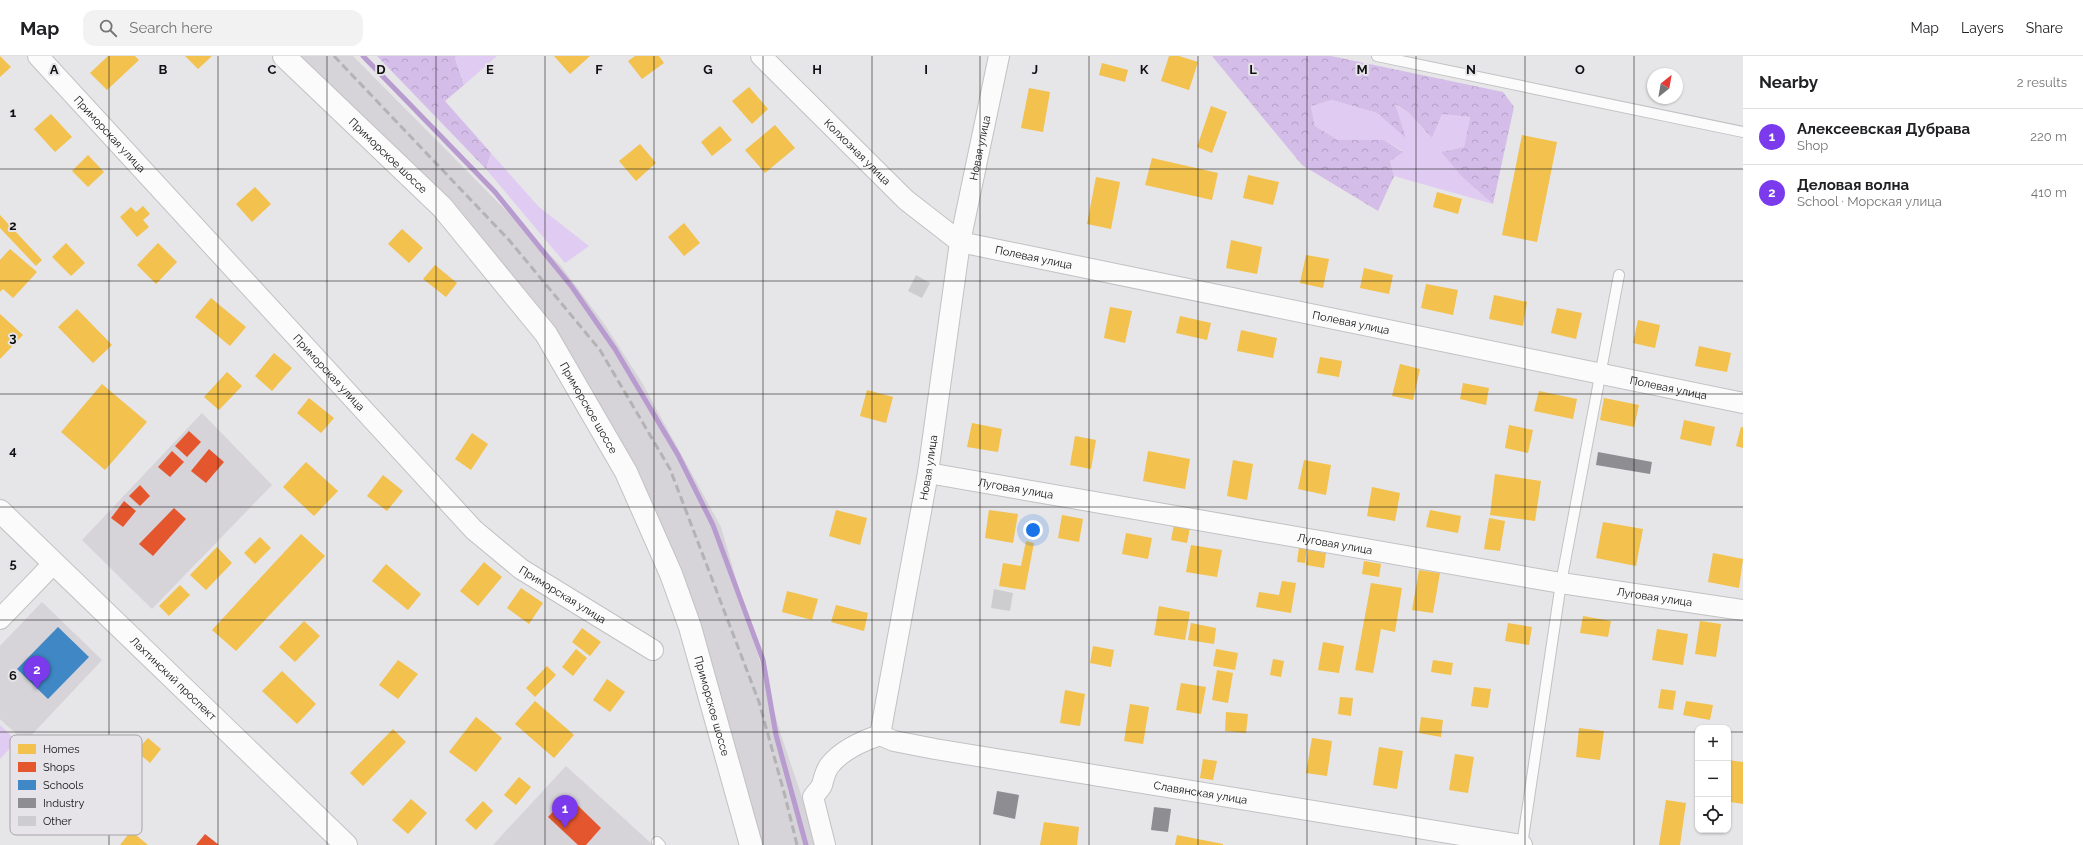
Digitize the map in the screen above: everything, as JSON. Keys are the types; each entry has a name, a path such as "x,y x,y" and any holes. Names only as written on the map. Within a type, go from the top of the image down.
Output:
{"main road":[{"name":"Приморское шоссе","path":"284,56 442,208 546,334 626,472 671,574 690,627 751,845"},
{"name":"Лахтинский проспект","path":"0,511 346,845"}],"street":[{"name":"Приморская улица","path":"38,56 474,530 521,569 653,650"},
{"name":"Колхозная улица","path":"761,56 906,200 960,242"},
{"name":"Новая улица","path":"880,735 928,473 960,242 999,56"},
{"name":"Полевая улица","path":"960,242 1743,403"},
{"name":"Луговая улица","path":"928,473 1561,583 1743,610"},
{"path":"0,619 54,562"},
{"path":"825,845 813,797 822,786 824,776 829,765 857,744 880,735"},
{"name":"Славянская улица","path":"880,735 894,741 935,749 1522,845"}],"lane":[{"path":"1377,56 1743,132"},
{"path":"1522,845 1561,583 1618,275"}],"shaded area":[{"path":"296,56 353,56 561,266 605,325 641,381 721,527 781,735 808,815 816,845 761,845 736,754 584,381"},
{"path":"497,56 464,85 455,57"},
{"path":"1332,100 1377,113 1406,137 1394,104 1408,112 1432,138 1442,114 1470,117 1464,147 1441,152 1462,177 1493,204 1394,176 1390,161 1403,151 1384,140 1338,140 1315,126 1311,106"},
{"path":"491,153 539,207 589,246 565,263 486,169"},
{"path":"202,413 272,485 152,609 82,540"},
{"path":"42,602 102,660 32,735 17,735 0,719 0,646"},
{"path":"0,725 11,735 10,748 0,759"},
{"path":"566,766 641,834 653,845 493,845"}],"green space":[{"path":"377,56 456,56 455,58 464,85 445,101 491,153 486,169"},
{"path":"1212,56 1331,56 1503,92 1514,107 1493,204 1462,177 1441,152 1464,147 1470,117 1442,114 1432,138 1408,112 1395,104 1406,138 1377,113 1332,100 1311,106 1315,126 1338,140 1384,140 1403,152 1390,161 1394,176 1378,211 1302,165"}],"building: Homes":[{"path":"0,56 11,67 0,77"},
{"path":"108,56 135,56 139,60 107,90 90,73"},
{"path":"185,56 212,56 198,69"},
{"path":"554,56 590,56 570,74"},
{"path":"635,56 659,56 664,63 642,79 628,61"},
{"path":"1169,56 1179,56 1198,62 1189,90 1161,81"},
{"path":"1102,63 1128,70 1125,82 1099,75"},
{"path":"749,87 768,109 752,124 732,101"},
{"path":"1029,88 1050,92 1043,132 1021,128"},
{"path":"1211,106 1227,112 1212,153 1197,147"},
{"path":"51,114 72,137 55,152 34,129"},
{"path":"775,125 795,148 765,173 745,150"},
{"path":"720,126 732,140 712,156 701,142"},
{"path":"1522,135 1557,142 1537,242 1502,235"},
{"path":"640,144 656,163 636,181 619,161"},
{"path":"88,155 104,172 88,187 72,171"},
{"path":"1152,158 1218,173 1212,200 1145,185"},
{"path":"1248,175 1279,182 1273,205 1243,198"},
{"path":"1096,177 1120,182 1111,229 1087,224"},
{"path":"255,187 271,204 252,222 236,204"},
{"path":"1437,192 1462,199 1458,214 1433,207"},
{"path":"143,206 150,214 143,220 149,227 137,237 120,217 131,207 136,212"},
{"path":"0,215 42,260 36,266 0,228"},
{"path":"684,223 700,243 684,256 668,237"},
{"path":"402,229 423,248 409,263 388,244"},
{"path":"1231,240 1262,247 1257,274 1226,268"},
{"path":"66,243 85,263 71,276 52,257"},
{"path":"158,243 177,262 156,284 137,265"},
{"path":"10,249 37,272 13,298 3,289 0,292 0,260"},
{"path":"1306,255 1329,259 1323,288 1300,283"},
{"path":"435,265 457,283 446,297 423,279"},
{"path":"1364,268 1393,275 1389,294 1360,288"},
{"path":"1426,284 1458,290 1453,315 1421,308"},
{"path":"1494,295 1527,302 1523,326 1489,319"},
{"path":"211,298 246,327 230,346 195,317"},
{"path":"1110,307 1132,311 1125,343 1104,338"},
{"path":"1557,308 1582,313 1576,339 1551,333"},
{"path":"77,309 112,345 93,363 58,327"},
{"path":"0,314 23,335 0,359"},
{"path":"1180,316 1211,323 1207,340 1176,333"},
{"path":"1638,320 1660,325 1655,348 1633,343"},
{"path":"1241,330 1277,338 1273,358 1237,351"},
{"path":"1699,346 1731,353 1727,372 1695,366"},
{"path":"274,353 292,368 272,391 255,376"},
{"path":"1320,357 1342,361 1339,377 1317,373"},
{"path":"1400,364 1420,369 1413,400 1392,396"},
{"path":"227,372 242,386 219,410 204,397"},
{"path":"1463,383 1489,388 1486,405 1460,399"},
{"path":"102,384 147,422 105,470 61,432"},
{"path":"867,390 893,397 886,423 860,416"},
{"path":"1539,391 1577,399 1573,419 1534,411"},
{"path":"309,398 334,418 321,433 297,413"},
{"path":"1604,398 1639,405 1634,427 1600,420"},
{"path":"1684,420 1715,427 1711,446 1680,439"},
{"path":"972,423 1002,429 998,452 967,447"},
{"path":"1509,425 1533,430 1528,453 1505,448"},
{"path":"1741,427 1743,427 1743,448 1736,446"},
{"path":"472,433 488,444 471,470 455,459"},
{"path":"1075,436 1096,440 1091,469 1070,465"},
{"path":"1148,451 1190,459 1185,489 1143,481"},
{"path":"1233,460 1253,464 1247,500 1227,496"},
{"path":"1304,460 1331,465 1326,495 1298,489"},
{"path":"306,462 338,491 314,516 283,487"},
{"path":"1495,474 1541,481 1535,521 1490,515"},
{"path":"383,475 403,491 387,511 367,496"},
{"path":"1372,487 1400,493 1395,521 1367,516"},
{"path":"836,510 867,518 860,545 829,536"},
{"path":"989,510 1018,514 1013,543 985,538"},
{"path":"1430,510 1461,516 1458,533 1426,527"},
{"path":"1062,515 1083,519 1079,542 1058,538"},
{"path":"1489,518 1505,521 1500,551 1484,549"},
{"path":"1603,522 1643,529 1636,566 1596,558"},
{"path":"1174,525 1190,528 1187,543 1171,540"},
{"path":"1126,533 1152,538 1148,559 1122,554"},
{"path":"301,534 325,556 236,651 212,630"},
{"path":"260,537 271,548 255,564 244,553"},
{"path":"1026,541 1034,543 1025,590 999,586 1003,563 1021,566"},
{"path":"1191,545 1222,550 1217,577 1186,572"},
{"path":"217,547 232,563 206,590 190,575"},
{"path":"1299,547 1307,548 1305,563 1297,562"},
{"path":"1308,550 1326,553 1324,568 1306,565"},
{"path":"1713,553 1743,559 1739,588 1708,582"},
{"path":"1364,561 1381,564 1379,577 1362,574"},
{"path":"484,562 502,577 478,606 460,591"},
{"path":"386,564 421,594 408,610 372,581"},
{"path":"1419,570 1440,573 1433,613 1412,610"},
{"path":"1282,581 1296,583 1291,613 1256,607 1259,592 1279,595"},
{"path":"1371,583 1402,588 1395,632 1381,629 1373,673 1355,670"},
{"path":"180,585 190,595 169,616 159,606"},
{"path":"521,588 543,603 529,624 507,608"},
{"path":"787,591 818,599 812,620 782,612"},
{"path":"836,605 868,613 864,631 831,622"},
{"path":"1159,606 1190,612 1185,640 1154,635"},
{"path":"1583,616 1611,621 1608,637 1580,633"},
{"path":"304,621 320,636 295,662 279,647"},
{"path":"1700,621 1721,624 1716,657 1695,654"},
{"path":"1191,623 1216,628 1214,644 1188,640"},
{"path":"1508,623 1532,627 1529,645 1505,641"},
{"path":"582,628 601,642 590,656 572,642"},
{"path":"1657,629 1688,634 1683,665 1652,660"},
{"path":"1323,642 1344,646 1339,673 1318,670"},
{"path":"1093,646 1114,650 1111,667 1090,663"},
{"path":"576,649 587,658 573,676 562,667"},
{"path":"1216,649 1238,653 1235,670 1213,666"},
{"path":"1273,659 1284,661 1281,677 1270,675"},
{"path":"398,660 418,674 398,699 379,685"},
{"path":"1433,660 1453,663 1451,675 1431,672"},
{"path":"547,666 556,675 535,697 526,688"},
{"path":"1217,670 1233,673 1228,703 1212,700"},
{"path":"282,671 316,704 297,724 262,691"},
{"path":"607,679 625,692 610,712 593,700"},
{"path":"1181,683 1206,687 1201,714 1176,710"},
{"path":"1474,687 1491,689 1488,708 1471,706"},
{"path":"1661,689 1676,691 1673,710 1658,708"},
{"path":"1065,690 1085,694 1080,726 1060,723"},
{"path":"1340,697 1353,698 1351,716 1338,714"},
{"path":"535,701 574,735 554,758 515,724"},
{"path":"1686,701 1713,705 1710,720 1683,715"},
{"path":"1130,704 1149,707 1143,744 1124,741"},
{"path":"1226,712 1248,714 1246,733 1225,731"},
{"path":"476,717 502,738 476,772 449,752"},
{"path":"1421,717 1443,720 1441,737 1419,733"},
{"path":"1579,728 1604,731 1600,760 1576,757"},
{"path":"393,729 406,742 363,786 350,773"},
{"path":"148,738 161,749 150,763 142,756 142,744"},
{"path":"1312,738 1332,741 1327,776 1306,773"},
{"path":"1379,747 1403,751 1397,789 1373,785"},
{"path":"1455,754 1474,757 1468,793 1449,790"},
{"path":"1203,759 1217,761 1213,780 1200,778"},
{"path":"1731,760 1743,762 1743,804 1731,802"},
{"path":"519,777 531,787 516,805 504,795"},
{"path":"411,799 427,813 408,834 392,820"},
{"path":"1666,800 1686,803 1680,845 1659,845"},
{"path":"483,801 493,811 476,830 465,820"},
{"path":"1044,822 1079,827 1077,845 1040,845"},
{"path":"128,835 136,835 148,845 120,845"},
{"path":"1177,835 1223,844 1223,845 1175,845"}],"building: Shops":[{"path":"189,431 201,442 187,457 175,446"},
{"path":"209,449 224,462 206,483 191,471"},
{"path":"172,451 184,462 170,477 158,467"},
{"path":"140,485 150,496 140,506 129,496"},
{"path":"124,501 136,511 123,527 111,518"},
{"path":"174,508 186,519 153,556 139,544"},
{"path":"568,796 601,828 586,845 578,845 548,817"},
{"path":"205,834 219,845 196,845"}],"building: Schools":[{"path":"58,627 89,657 48,699 17,669"}],"building: Industry":[{"path":"1598,452 1652,462 1650,474 1596,465"},
{"path":"997,791 1019,795 1015,819 993,814"},
{"path":"1154,807 1171,809 1168,832 1151,830"}],"building: Other":[{"path":"916,275 930,283 922,298 908,291"},
{"path":"994,589 1013,593 1010,611 991,608"}],"waterway":[{"path":"363,56 495,192 572,287 615,349 678,455 713,525 763,660 776,735 806,845"}],"railway":[{"path":"334,56 509,240 600,350 670,469 759,702 797,845"}],"place":[{"name":"Деловая волна","path":"37,689"},
{"name":"Алексеевская Дубрава","path":"565,828"}]}
